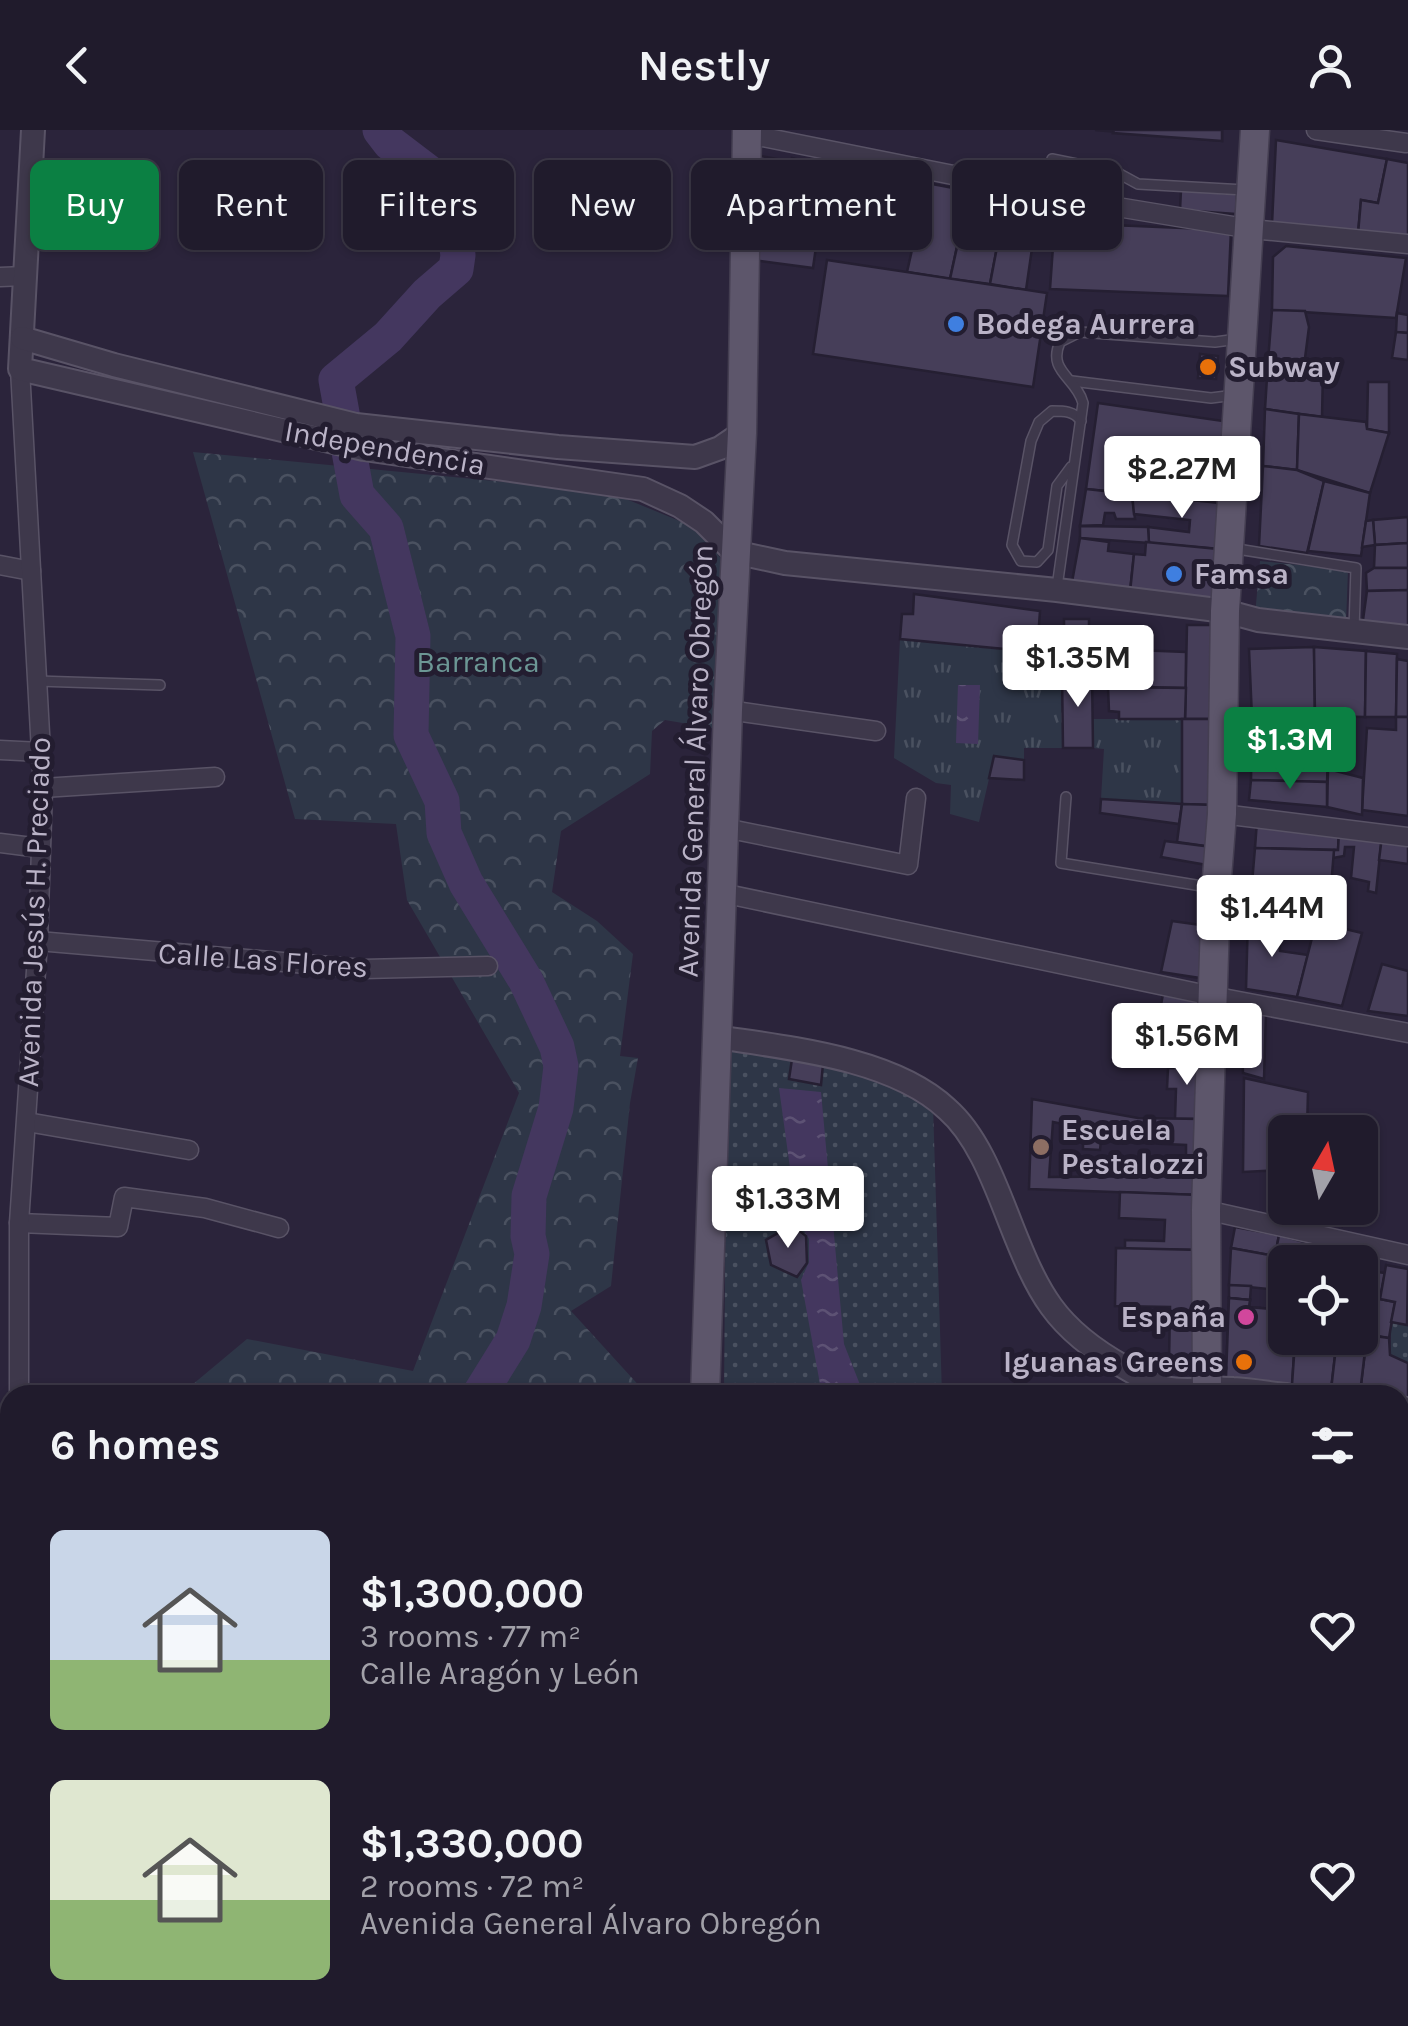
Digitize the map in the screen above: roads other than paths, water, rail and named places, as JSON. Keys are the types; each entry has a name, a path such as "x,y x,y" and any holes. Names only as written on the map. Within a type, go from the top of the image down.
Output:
{"main road":[{"path":"1207,1385 1206,1210 1226,611 1255,130"},
{"name":"Avenida General Álvaro Obregón","path":"705,1385 734,552 742,433 748,132"}],"street":[{"name":"Avenida Jesús H. Preciado","path":"31,160 33,130"},
{"path":"1316,130 1406,143"},
{"path":"748,132 1093,207 1251,229 1408,244"},
{"name":"Avenida Jesús H. Preciado","path":"19,1385 19,1223 38,942 43,788 20,398 30,170"},
{"path":"0,277 25,276"},
{"name":"Independencia","path":"22,338 356,425 558,447 694,456 720,448 742,433"},
{"name":"Independencia","path":"20,369 364,449 643,490 680,506 704,522 734,552"},
{"path":"0,401 20,398"},
{"path":"734,552 785,563 1057,590 1226,611 1258,620 1408,637"},
{"path":"0,565 30,571"},
{"path":"728,710 876,730"},
{"path":"0,750 41,752"},
{"path":"43,788 215,777"},
{"path":"724,828 908,865 916,798"},
{"path":"1222,814 1408,837"},
{"path":"0,843 40,848"},
{"path":"722,894 1212,996 1408,1032"},
{"name":"Calle Las Flores","path":"38,942 364,969 488,966"},
{"path":"717,1037 784,1047 855,1064 913,1084 948,1110 994,1182 1041,1296 1063,1324 1109,1359 1156,1385"},
{"path":"26,1122 190,1150"},
{"path":"19,1223 118,1227 124,1197 205,1208 280,1228"},
{"path":"1206,1210 1408,1255"}],"lane":[{"path":"1122,175 1138,184 1252,191"},
{"path":"1057,590 1083,402 1072,381 1060,372 1056,355 1060,342 1073,333 1215,342 1240,339"},
{"path":"1072,381 1211,398 1238,395"},
{"path":"1072,465 1057,486 1047,554 1038,562 1021,561 1012,545 1031,440 1039,422 1052,410 1067,411 1081,422"},
{"path":"1230,548 1356,568 1354,629"},
{"path":"37,682 160,685"},
{"path":"1066,797 1061,863 1208,885 1216,890"}],"water":[{"path":"958,685 980,685 978,744 956,743"},
{"path":"779,1088 821,1092 844,1344 860,1385 820,1385 801,1280 809,1262 809,1239 797,1219"}],"waterway":[{"path":"380,130 390,143 428,172 440,190 458,255 456,269 388,337 336,380 357,495 386,528 413,636 411,735 442,801 444,833 466,883 526,981 557,1047 561,1066 556,1108 529,1196 528,1236 532,1254 524,1306 513,1340 485,1385"}],"place":[{"name":"Bodega Aurrera","path":"956,324"},
{"name":"Subway","path":"1208,367"},
{"name":"Famsa","path":"1174,574"},
{"name":"Escuela Pestalozzi","path":"1041,1147"},
{"name":"España","path":"1246,1317"},
{"name":"Iguanas Greens","path":"1244,1362"}],"park label":[{"name":"Barranca","path":"478,662"}]}
